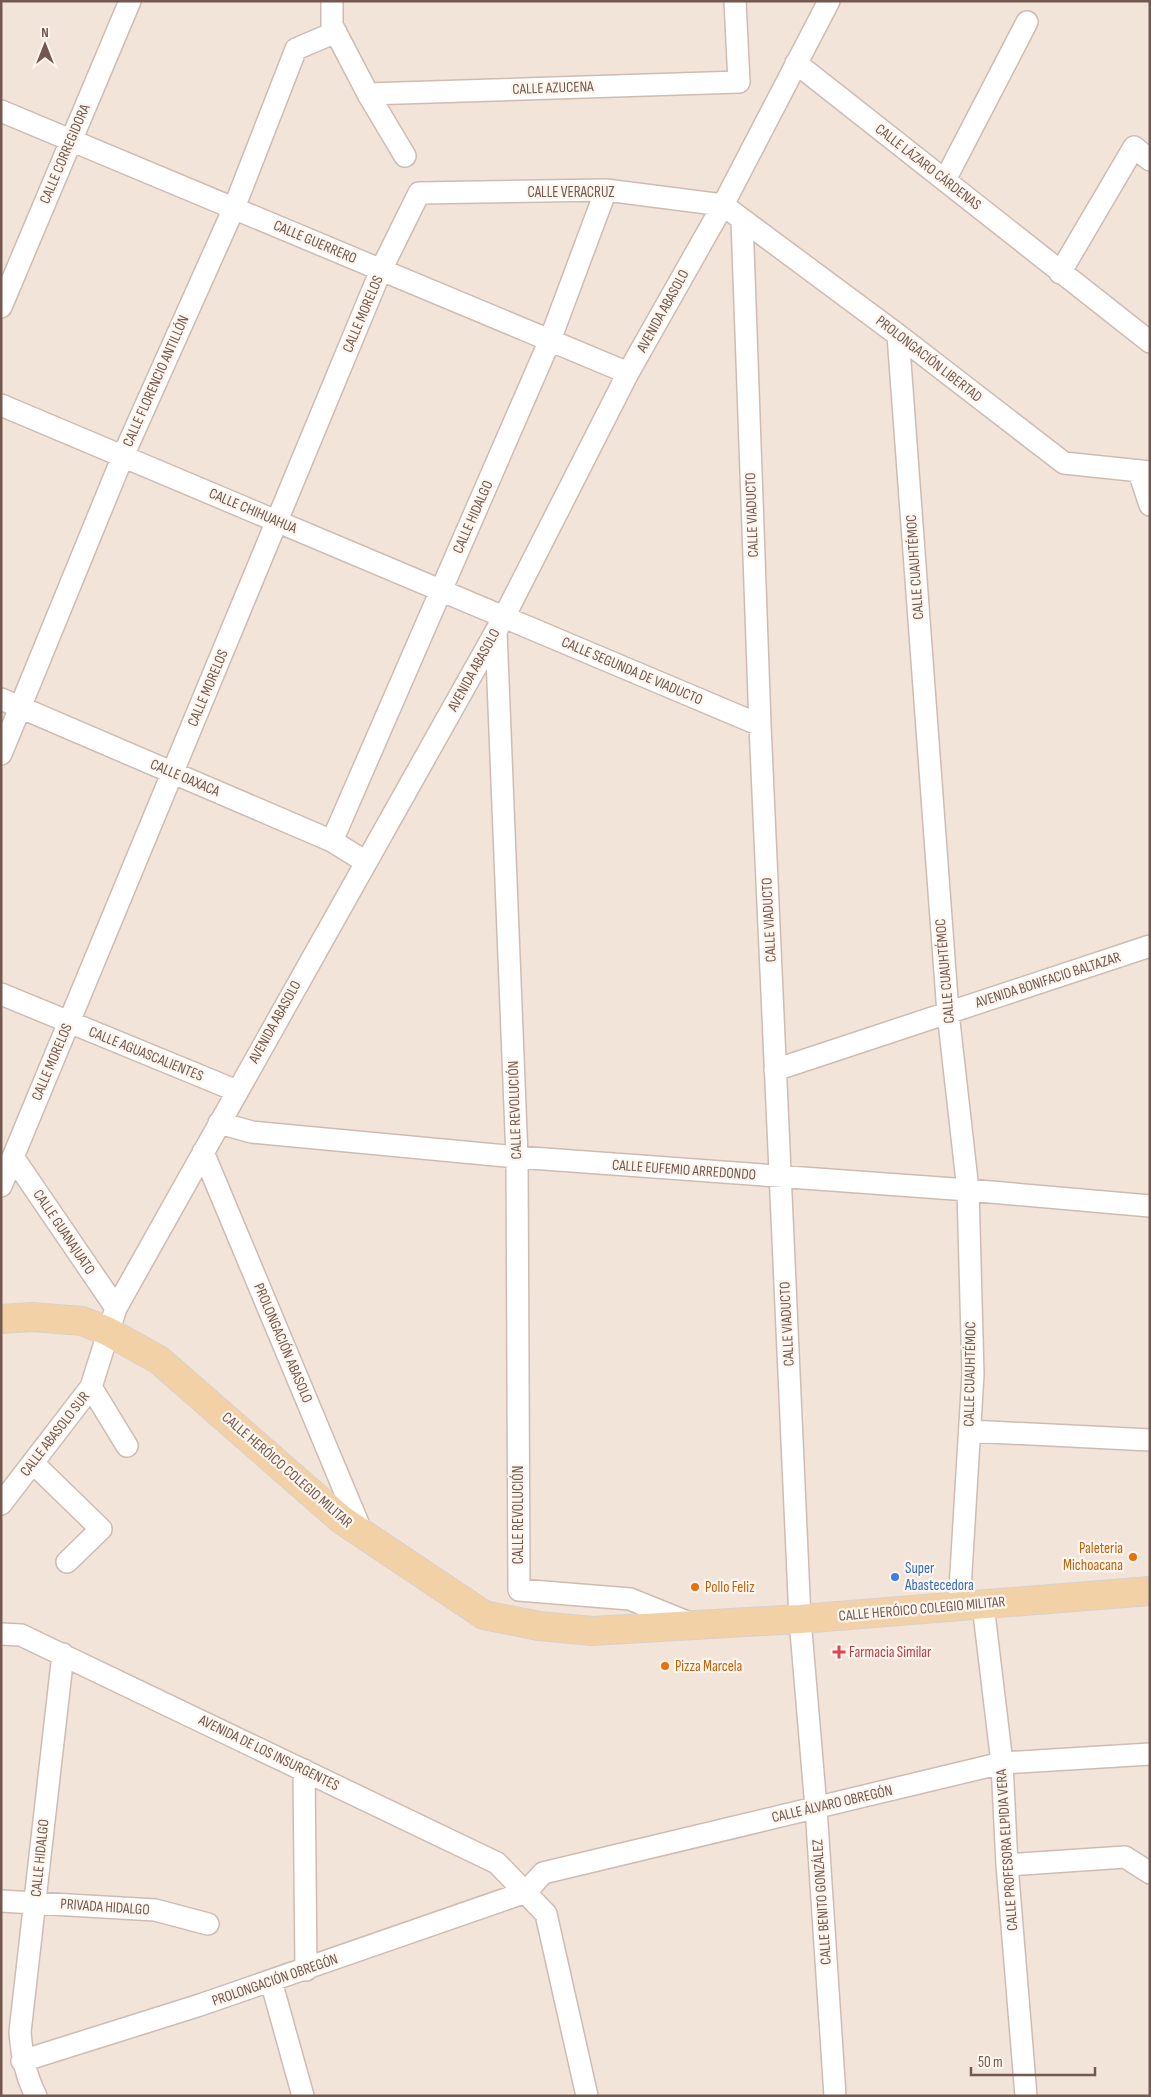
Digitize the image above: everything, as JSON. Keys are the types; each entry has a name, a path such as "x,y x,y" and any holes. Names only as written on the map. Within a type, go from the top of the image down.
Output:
{"main road":[{"name":"CALLE HERÓICO COLEGIO MILITAR","path":"1,1319 32,1317 82,1321 111,1320 342,1520 484,1615 539,1626 592,1630 800,1619 1150,1591"}],"street":[{"name":"CALLE CORREGIDORA","path":"1,307 130,1"},
{"path":"332,1 332,25 368,94 405,156"},
{"path":"726,1 734,82"},
{"path":"734,82 735,1"},
{"name":"AVENIDA ABASOLO","path":"111,1320 236,1091 500,624 628,373 722,205 829,1"},
{"path":"945,180 1026,22"},
{"name":"CALLE FLORENCIO ANTILLÓN","path":"1,754 11,704 234,208 296,50 336,32"},
{"name":"CALLE LÁZARO CÁRDENAS","path":"796,63 1060,273 1150,342"},
{"name":"CALLE AZUCENA","path":"368,94 734,82"},
{"name":"CALLE GUERRERO","path":"1,111 628,373"},
{"path":"1060,273 1142,154"},
{"name":"CALLE VERACRUZ","path":"419,193 606,190 722,205"},
{"name":"CALLE HIDALGO","path":"332,840 550,340 606,190"},
{"name":"CALLE MORELOS","path":"1,1186 381,270 419,193"},
{"name":"PROLONGACIÓN LIBERTAD","path":"722,205 898,335 1064,464 1144,472"},
{"name":"CALLE VIADUCTO","path":"742,220 760,725 800,1619"},
{"name":"CALLE CUAUHTÉMOC","path":"898,335 948,1013 968,1190 973,1374 970,1431 971,1606"},
{"name":"CALLE CHIHUAHUA","path":"1,405 440,591 500,624"},
{"path":"1144,472 1150,505"},
{"name":"CALLE SEGUNDA DE VIADUCTO","path":"500,624 760,725"},
{"name":"CALLE REVOLUCIÓN","path":"500,624 516,1157 519,1590"},
{"name":"CALLE OAXACA","path":"11,704 332,840 366,862"},
{"name":"AVENIDA BONIFACIO BALTAZAR","path":"775,1070 1150,946"},
{"name":"CALLE AGUASCALIENTES","path":"1,994 236,1091"},
{"name":"CALLE EUFEMIO ARREDONDO","path":"219,1123 252,1132 516,1157 968,1190 1150,1206"},
{"name":"PROLONGACIÓN ABASOLO","path":"203,1152 363,1534"},
{"name":"CALLE GUANAJUATO","path":"13,1157 111,1320"},
{"name":"CALLE ABASOLO SUR","path":"1,1504 91,1387 111,1320"},
{"path":"91,1387 128,1446"},
{"path":"970,1431 1150,1440"},
{"path":"33,1463 101,1529 67,1562"},
{"name":"CALLE HERÓICO COLEGIO MILITAR","path":"519,1590 630,1599 693,1624"},
{"name":"CALLE PROFESORA ELPIDIA VERA","path":"971,1606 1002,1763 1007,1865 1026,2096"},
{"name":"CALLE BENITO GONZÁLEZ","path":"800,1619 816,1808 835,2096"},
{"name":"AVENIDA DE LOS INSURGENTES","path":"1,1634 21,1635 63,1654 497,1864 546,1914 587,2096"},
{"name":"CALLE HIDALGO","path":"22,2062 20,2032 63,1654"},
{"name":"CALLE ÁLVARO OBREGÓN","path":"526,1892 543,1873 1002,1763 1150,1754"},
{"path":"304,1770 306,1970"},
{"path":"1007,1865 1125,1857 1150,1873"},
{"name":"PROLONGACIÓN OBREGÓN","path":"22,2062 306,1970 526,1892"},
{"name":"PRIVADA HIDALGO","path":"1,1901 155,1910 208,1924"},
{"path":"271,1981 303,2096"},
{"path":"22,2062 27,2079 36,2096"}],"shaded area":[{"path":"1,1 1150,1 1150,2096 1,2096"}],"place":[{"name":"Paleteria Michoacana","path":"1133,1557"},
{"name":"Super Abastecedora","path":"895,1577"},
{"name":"Pollo Feliz","path":"695,1587"},
{"name":"Farmacia Similar","path":"839,1652"},
{"name":"Pizza Marcela","path":"665,1666"}]}
